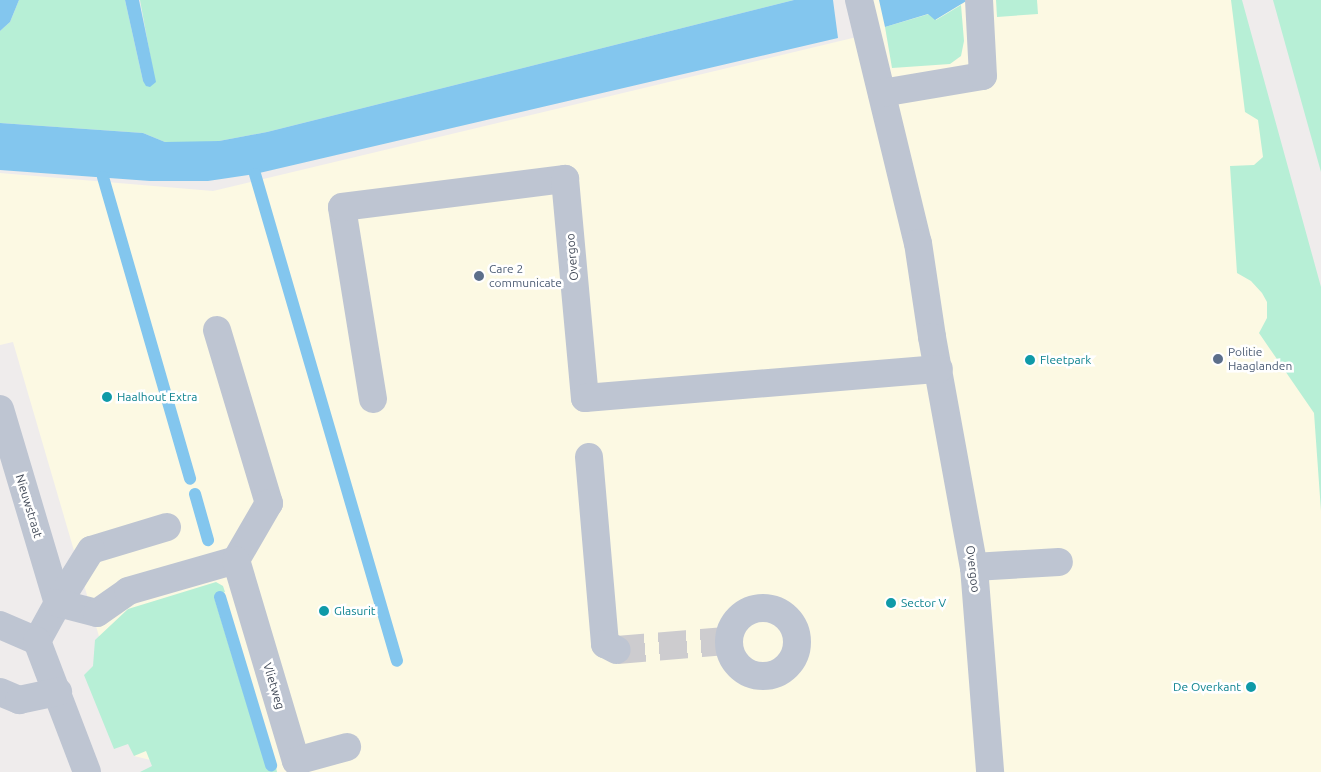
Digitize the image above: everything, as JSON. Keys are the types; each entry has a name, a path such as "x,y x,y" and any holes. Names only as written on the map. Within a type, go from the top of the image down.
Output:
{"street":[{"name":"Overgoo","path":"859,0 918,244 974,566 990,772"},
{"path":"882,93 983,76 979,3"},
{"name":"Overgoo","path":"373,399 342,207 565,179 585,398 939,369"},
{"path":"58,603 97,613 128,590 236,560 269,503 217,330"},
{"name":"Nieuwstraat","path":"0,409 58,603"},
{"path":"589,457 605,644 617,650"},
{"path":"37,641 58,603 92,550 167,527"},
{"name":"Vlietweg","path":"236,560 296,761 347,747"},
{"path":"974,566 1060,562"},
{"path":"0,625 37,641 87,772"},
{"path":"0,692 20,700 58,692"}],"shaded area":[{"path":"852,0 1235,0 1321,332 1321,772 200,772 134,756 13,342 0,345 0,173 213,191 861,36"}],"green space":[{"path":"19,0 125,0 143,81 155,82 140,0 794,0 267,132 219,141 191,143 165,142 143,133 0,123 0,31 10,22"},
{"path":"996,0 1037,0 1038,14 997,17"},
{"path":"1231,0 1242,0 1321,287 1321,511 1314,413 1259,333 1267,318 1267,302 1251,281 1237,273 1230,166 1254,165 1263,157 1258,120 1245,112"},
{"path":"1273,0 1321,0 1321,172"},
{"path":"961,5 964,41 961,56 950,64 892,68 885,27 929,14 936,20"},
{"path":"216,582 223,586 225,592 214,597 267,770 276,767 277,772 140,772 152,766 146,751 134,756 128,744 114,749 84,675 93,666 95,640 128,609"}],"water":[{"path":"0,0 19,0 10,22 0,31"},
{"path":"125,0 139,0 156,82 150,87 146,86 143,81"},
{"path":"794,0 833,0 838,38 255,174 208,181 150,181 0,170 0,123 143,133 165,142 219,141 267,132"},
{"path":"879,0 968,0 935,20 928,14 885,27"}],"waterway":[{"path":"255,174 397,661"},
{"path":"103,177 190,479"},
{"path":"195,494 208,540"},
{"path":"220,597 271,765"}],"tunnel":[{"path":"617,650 726,641"}],"place":[{"name":"Care 2 communicate","path":"479,276"},
{"name":"Politie Haaglanden","path":"1218,359"},
{"name":"Fleetpark","path":"1030,360"},
{"name":"Haalhout Extra","path":"107,397"},
{"name":"Sector V","path":"891,603"},
{"name":"Glasurit","path":"324,611"},
{"name":"De Overkant","path":"1251,687"}]}
